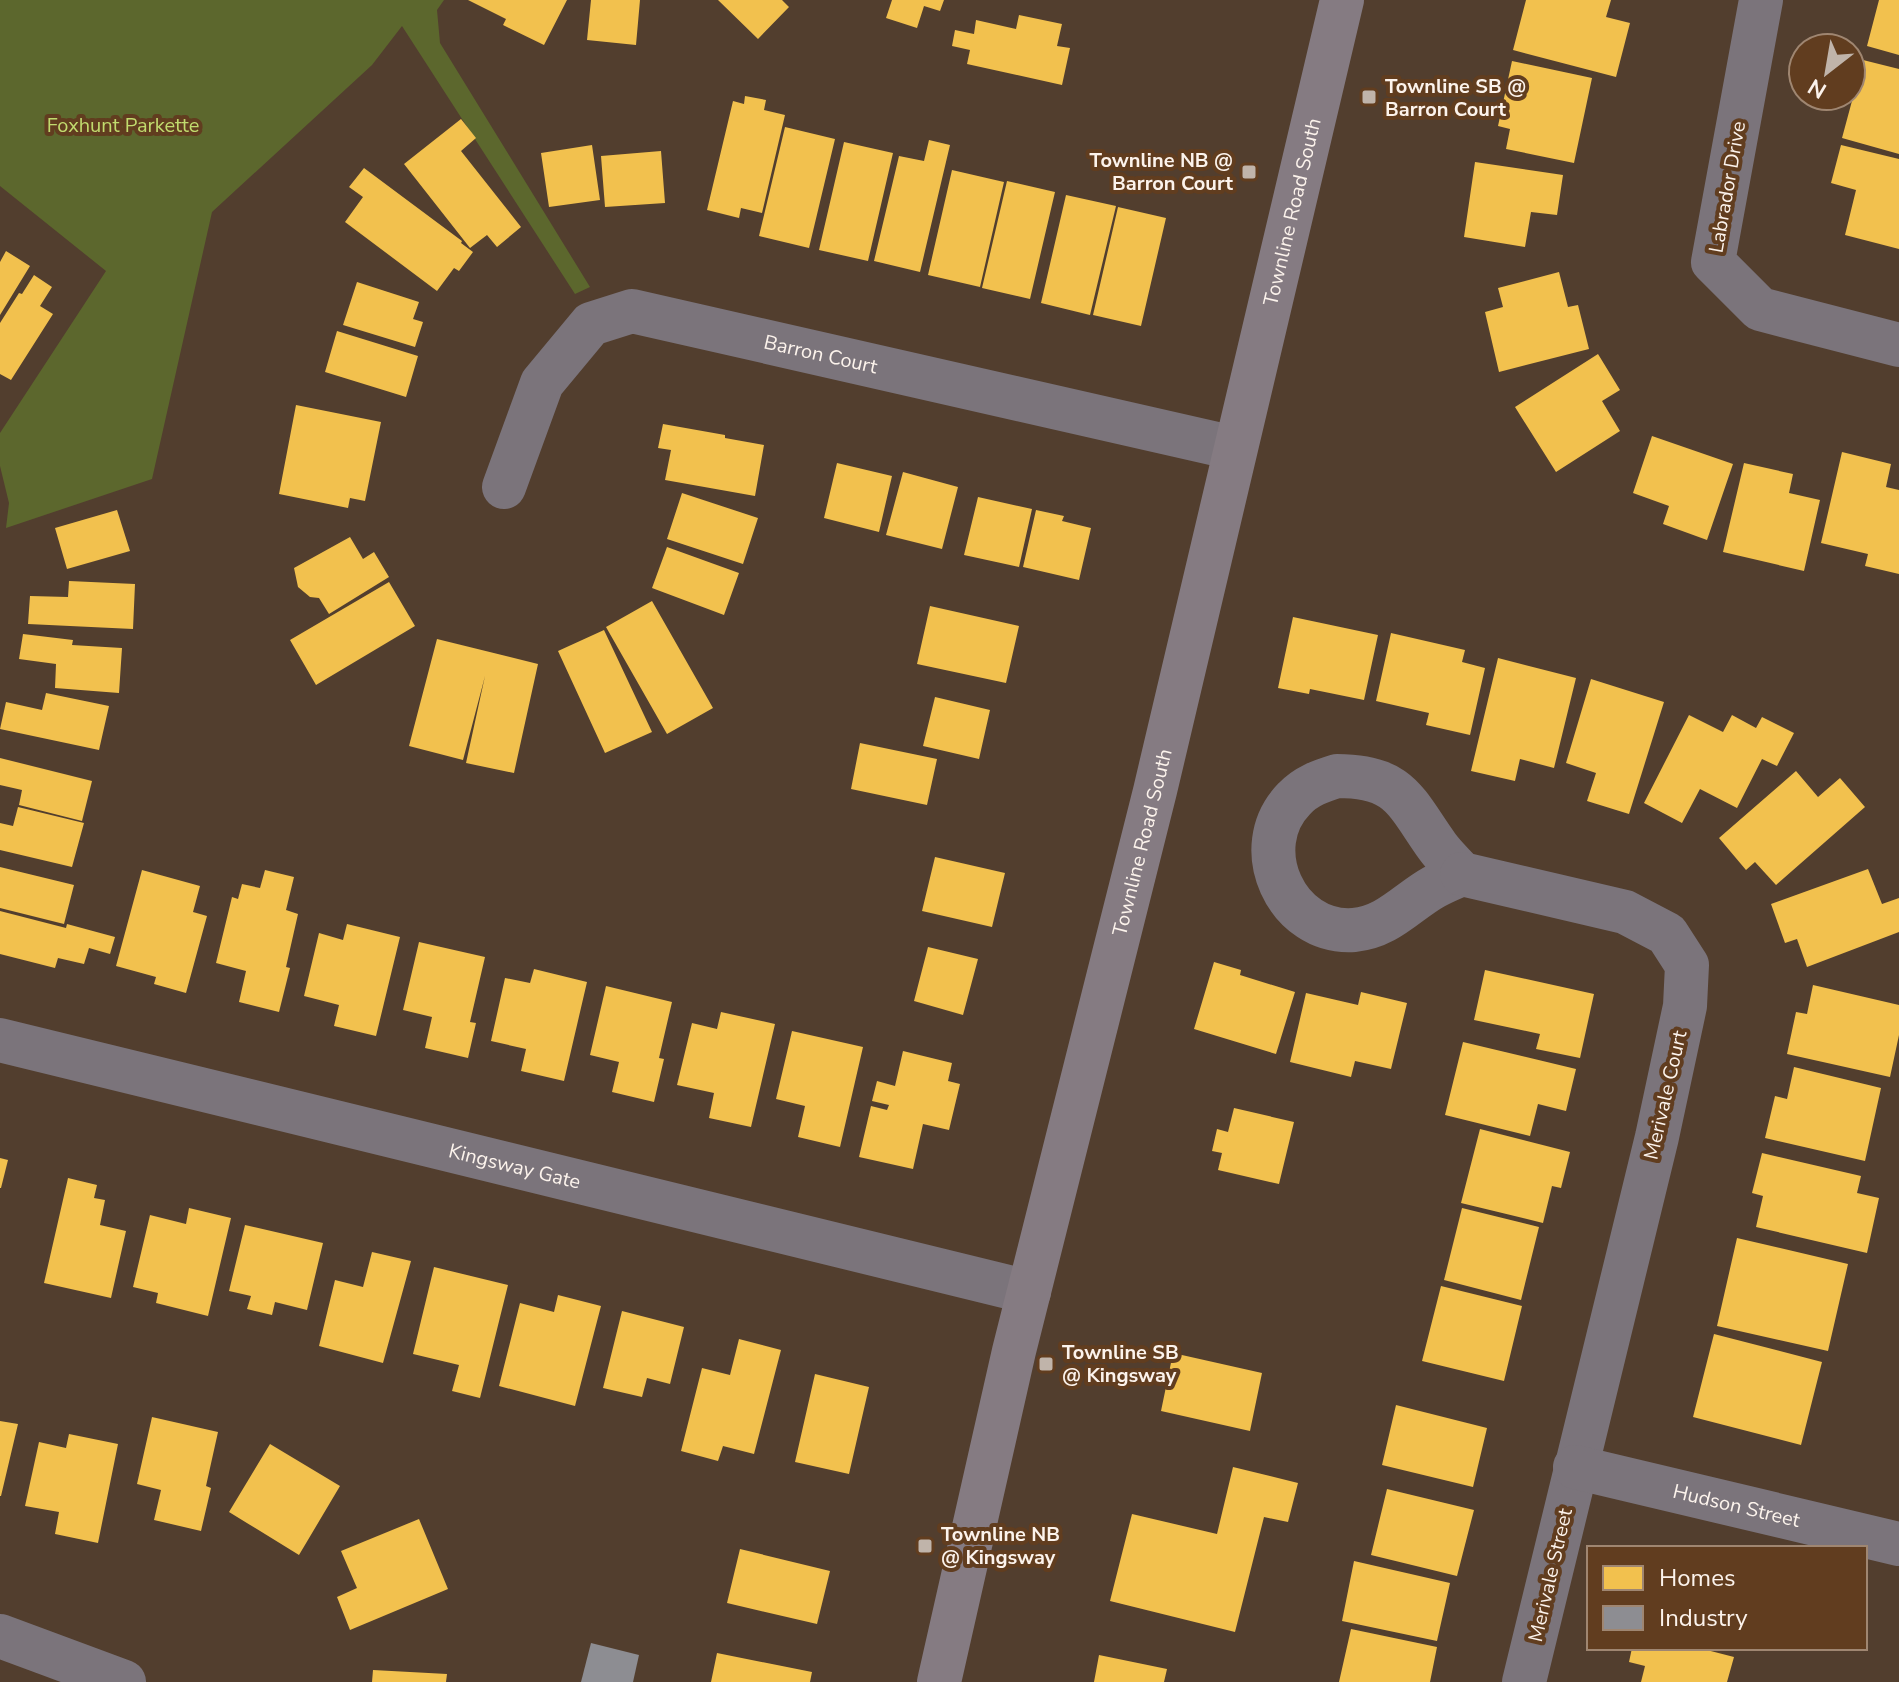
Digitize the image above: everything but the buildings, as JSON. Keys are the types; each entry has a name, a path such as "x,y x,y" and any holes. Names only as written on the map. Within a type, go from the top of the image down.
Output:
{"main road":[{"name":"Townline Road South","path":"939,1682 1029,1292 1155,791 1342,0"}],"street":[{"name":"Labrador Drive","path":"1761,0 1713,262 1760,309 1899,345"},
{"name":"Barron Court","path":"504,487 542,383 591,324 632,311 1234,448"},
{"name":"Merivale Court","path":"1462,874 1625,912 1667,934 1687,965 1685,1006 1657,1137 1575,1467"},
{"name":"Kingsway Gate","path":"0,1040 1029,1292"},
{"name":"Hudson Street","path":"1575,1467 1899,1544"},
{"name":"Merivale Street","path":"1524,1682 1575,1467"},
{"path":"0,1636 124,1682"}],"green space":[{"name":"Foxhunt Parkette","path":"0,0 444,0 437,10 440,43 590,287 575,294 402,26 372,65 212,212 152,479 6,528 9,503 0,466 0,433 106,271 0,186"}],"place":[{"name":"Townline SB @ Barron Court","path":"1369,97"},
{"name":"Townline NB @ Barron Court","path":"1249,172"},
{"name":"Townline SB @ Kingsway","path":"1046,1364"},
{"name":"Townline NB @ Kingsway","path":"925,1546"}]}
